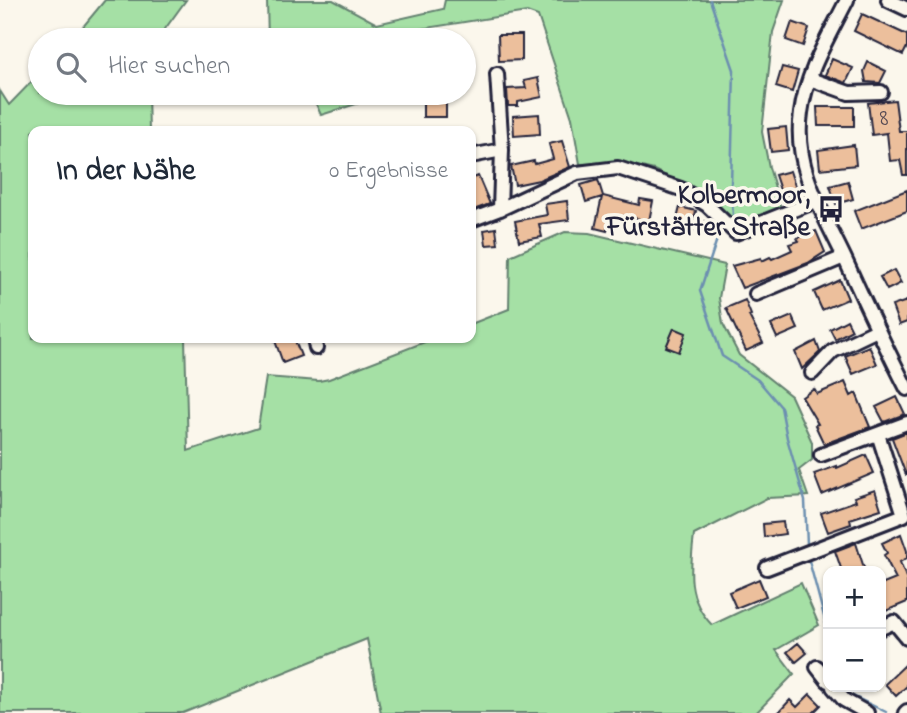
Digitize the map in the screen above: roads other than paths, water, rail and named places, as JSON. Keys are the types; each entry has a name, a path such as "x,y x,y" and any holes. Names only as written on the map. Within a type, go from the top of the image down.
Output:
{"street":[{"path":"846,0 810,79 800,114 800,140 805,173 907,389"},
{"path":"888,0 907,9"},
{"path":"498,74 502,150 500,209"},
{"path":"810,79 849,93 881,92"},
{"path":"476,155 502,150"},
{"path":"476,218 578,173 618,168 681,190 707,205 736,233 816,201"},
{"path":"756,294 844,257"},
{"path":"812,373 833,351 877,330"},
{"path":"821,455 907,422"},
{"path":"767,568 904,515 877,434"},
{"path":"886,626 894,622 907,638"},
{"path":"817,667 823,675"},
{"path":"837,692 844,700 867,713"}],"waterway":[{"path":"710,0 734,70 731,185 733,216"},
{"path":"721,227 700,291 722,356 758,380 781,407 805,501 807,544"},
{"path":"808,557 827,629"},
{"path":"846,692 886,712"}],"place":[{"name":"Kolbermoor, Fürstätter Straße","path":"831,209"}]}
